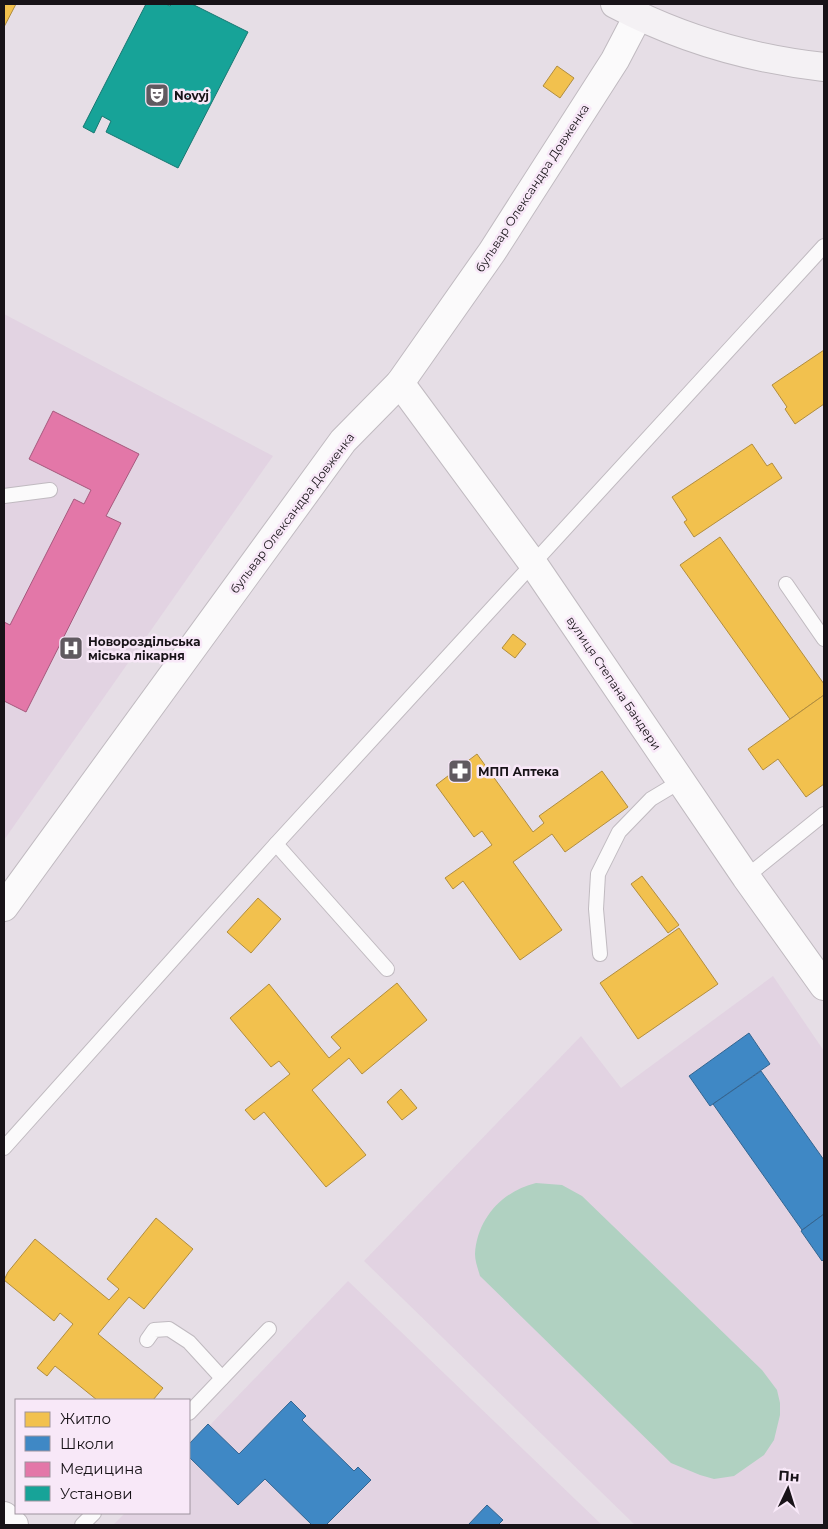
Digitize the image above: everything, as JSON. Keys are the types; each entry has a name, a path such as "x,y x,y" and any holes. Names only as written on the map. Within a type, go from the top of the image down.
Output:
{"street":[{"path":"626,10 696,39 740,52 824,67"},
{"name":"бульвар Олександра Довженка","path":"4,907 343,441 400,383 492,252 615,60 626,10"},
{"name":"вулиця Степана Бандери","path":"400,383 534,565 746,878 824,986"},
{"path":"4,1516 14,1525"}],"lane":[{"path":"4,1148 276,844 534,565 824,246"},
{"path":"4,496 50,490"},
{"path":"786,584 824,639"},
{"path":"600,954 596,909 598,874 619,832 651,799 681,781"},
{"path":"746,878 824,814"},
{"path":"276,844 387,969"},
{"path":"146,1340 154,1330 170,1329 190,1342 222,1378"},
{"path":"190,1412 269,1329"},
{"path":"82,1525 93,1514"}],"shaded area":[{"name":"Новороздільська міська лікарня","path":"4,314 273,456 4,840"},
{"path":"773,976 824,1051 824,1525 635,1525 364,1261 581,1036 621,1088"},
{"path":"348,1281 602,1525 113,1525 124,1514 190,1514 190,1446"}],"green space":[{"path":"536,1183 562,1185 582,1196 762,1370 777,1390 780,1403 780,1415 774,1440 764,1455 734,1476 714,1479 671,1463 480,1276 475,1254 477,1241 486,1218 502,1200 512,1193"}],"building: Житло":[{"path":"4,4 16,4 4,27"},
{"path":"557,66 574,78 560,98 543,86"},
{"path":"824,350 824,404 795,424 785,409 787,407 772,385"},
{"path":"752,444 767,466 772,463 782,478 694,537 684,522 687,520 672,497"},
{"path":"720,537 824,684 824,695 790,719 680,565"},
{"path":"513,634 526,644 515,658 502,648"},
{"path":"824,695 824,784 806,797 778,759 763,770 748,749"},
{"path":"477,754 533,832 544,823 539,816 602,771 628,807 565,852 552,834 513,862 562,930 520,960 463,881 453,889 445,878 492,845 482,831 474,837 436,785"},
{"path":"642,876 679,925 668,933 631,884"},
{"path":"258,898 281,919 251,953 227,932"},
{"path":"679,928 718,984 638,1039 600,983"},
{"path":"397,983 427,1020 362,1074 349,1058 312,1090 366,1155 326,1187 264,1112 254,1120 245,1110 290,1074 279,1061 271,1067 230,1018 269,984 329,1058 341,1048 331,1037"},
{"path":"401,1089 417,1108 402,1120 387,1102"},
{"path":"156,1218 193,1249 144,1309 129,1297 98,1334 163,1388 154,1399 96,1399 55,1366 47,1376 37,1368 73,1324 60,1313 54,1321 4,1280 8,1272 35,1239 109,1300 119,1289 107,1279"}],"building: Школи":[{"path":"749,1033 770,1064 710,1106 689,1076"},
{"path":"761,1071 824,1160 824,1214 802,1230 713,1104"},
{"path":"824,1214 824,1259 822,1261 801,1231"},
{"path":"291,1401 306,1416 302,1420 354,1471 358,1467 371,1480 326,1525 312,1525 265,1479 238,1505 190,1458 190,1443 208,1424 239,1454"},
{"path":"487,1505 503,1520 498,1525 468,1525"}],"building: Медицина":[{"name":"Новороздільська міська лікарня","path":"53,411 139,454 106,516 121,523 26,712 4,701 4,622 10,625 74,499 84,504 91,490 29,459"}],"building: Установи":[{"name":"Novyj","path":"146,4 166,4 170,6 172,4 192,4 248,32 178,168 106,132 111,121 102,116 94,133 83,127"}],"place":[{"name":"Novyj","path":"157,95"},
{"name":"Новороздільська міська лікарня","path":"71,648"},
{"name":"МПП Аптека","path":"460,771"}]}
